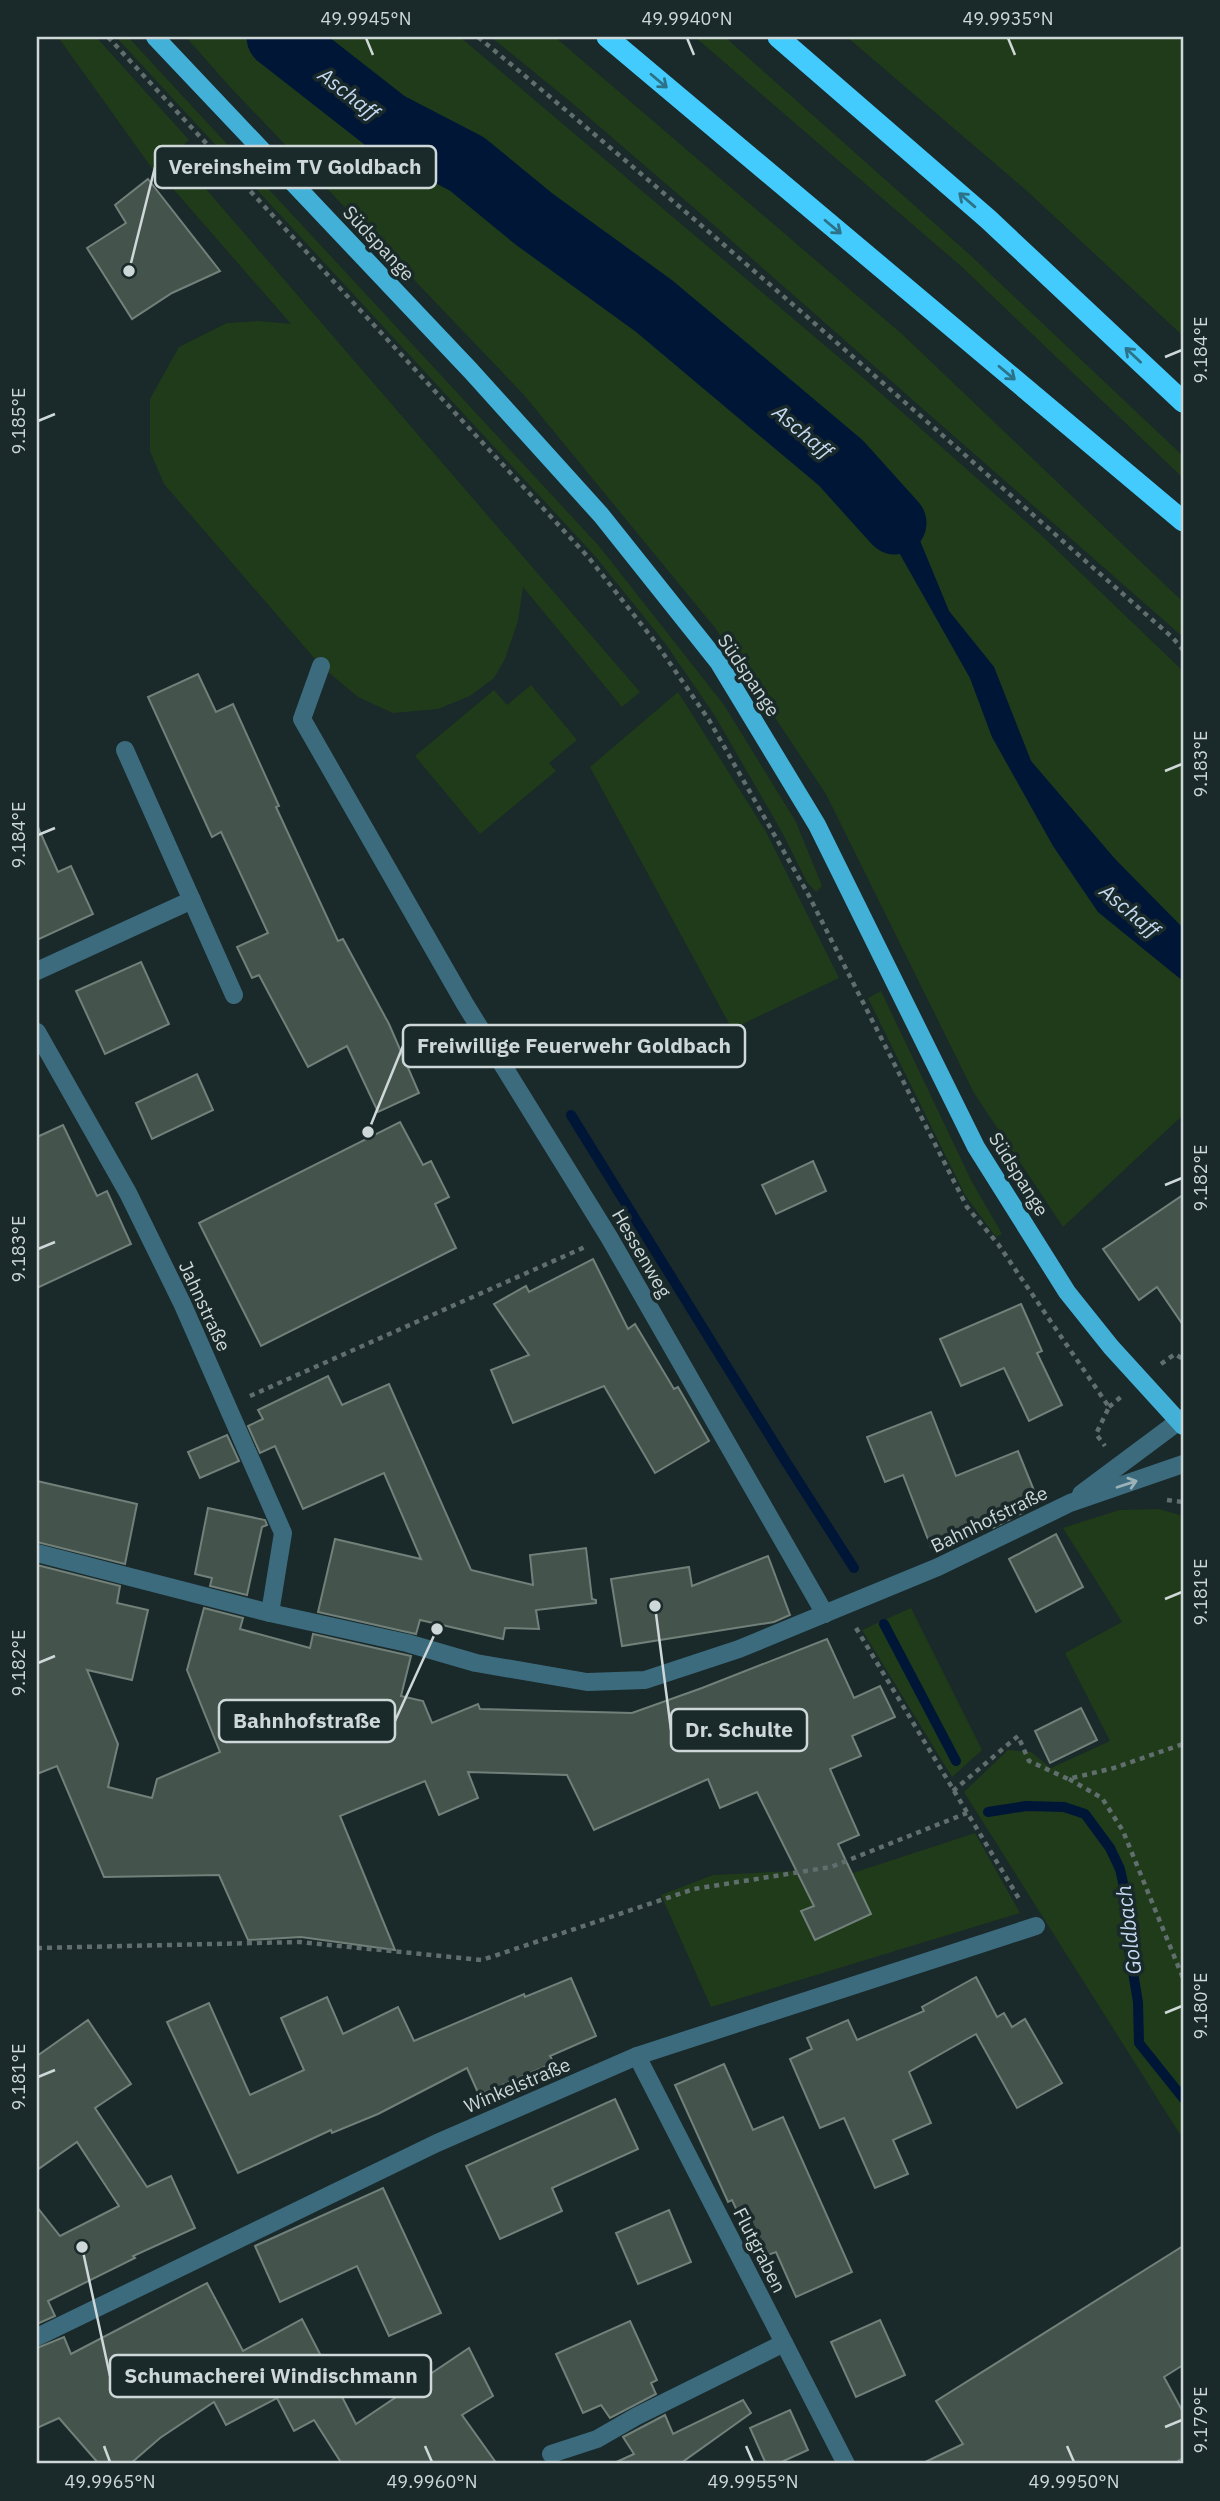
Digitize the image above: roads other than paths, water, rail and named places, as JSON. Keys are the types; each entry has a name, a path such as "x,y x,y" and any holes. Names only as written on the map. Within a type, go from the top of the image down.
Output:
{"highway":[{"path":"607,37 1183,520"},
{"path":"778,37 988,219 1183,402"}],"main road":[{"name":"Südspange","path":"155,37 471,371 601,515 719,663 817,825 976,1147 1067,1292 1111,1347 1182,1422"}],"street":[{"name":"Hessenweg","path":"321,666 302,719 465,1004 609,1237 825,1614"},
{"path":"125,750 234,995"},
{"path":"37,971 192,900"},
{"name":"Jahnstraße","path":"37,1032 128,1193 182,1303 283,1534 270,1614"},
{"name":"Bahnhofstraße","path":"1070,1503 1118,1465 1182,1422"},
{"name":"Bahnhofstraße","path":"37,1553 270,1614 407,1643 475,1663 587,1682 645,1680 739,1649 938,1567 1070,1503 1183,1464"},
{"name":"Winkelstraße","path":"37,2337 437,2143 637,2056 1036,1926"},
{"name":"Flutgraben","path":"637,2056 846,2464"},
{"path":"551,2454 597,2439 637,2416 785,2343"}],"water":[{"path":"825,427 911,519 949,611 994,667 1031,761 1115,859 1183,928 1183,981 1098,912 1053,846 992,737 970,678 892,540 847,486"}],"waterway":[{"name":"Aschaff","path":"278,37 388,123 467,164 534,219 654,306 841,463 895,523"},
{"path":"571,1115 854,1568"},
{"path":"884,1624 956,1761"},
{"name":"Goldbach","path":"988,1812 1026,1806 1064,1807 1085,1814 1110,1848 1120,1869 1129,1909 1129,1949 1138,2002 1139,2043 1183,2098"}],"place":[{"name":"Vereinsheim TV Goldbach","path":"129,271"},
{"name":"Freiwillige Feuerwehr Goldbach","path":"368,1132"},
{"name":"Dr. Schulte","path":"655,1606"},
{"name":"Bahnhofstraße","path":"437,1629"},
{"name":"Schumacherei Windischmann","path":"82,2247"}]}
